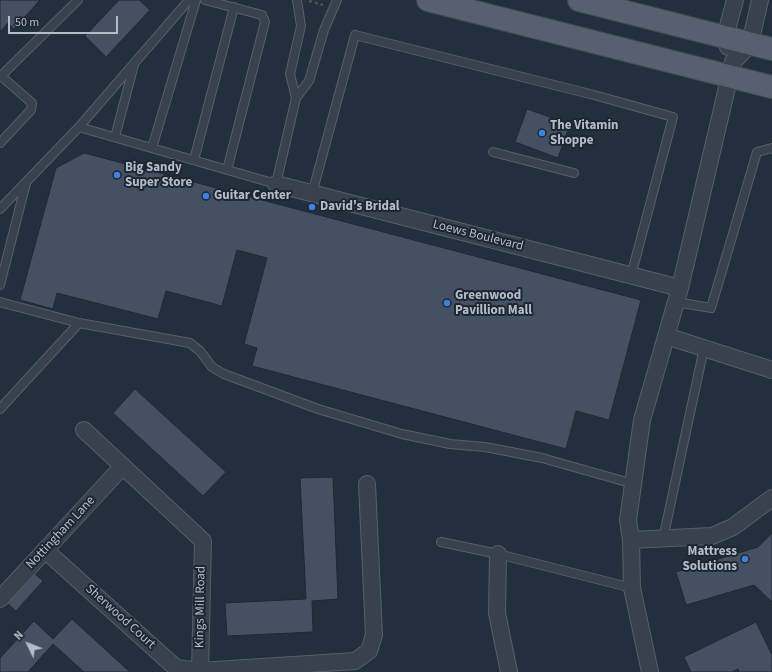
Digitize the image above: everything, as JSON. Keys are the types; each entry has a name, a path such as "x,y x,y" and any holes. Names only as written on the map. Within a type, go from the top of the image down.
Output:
{"main road":[{"path":"428,0 732,69 772,87"},
{"path":"579,0 772,49"}],"street":[{"path":"732,69 725,37 735,0"},
{"path":"650,672 632,588 631,540 628,520 642,420 678,295 732,69 750,44 760,0"},
{"name":"Loews Boulevard","path":"276,184 631,276 678,295"},
{"path":"666,336 772,370"},
{"path":"84,430 123,466"},
{"name":"Kings Mill Road","path":"123,466 202,541 200,671"},
{"name":"Nottingham Lane","path":"0,599 123,466"},
{"name":"Sherwood Court","path":"45,550 176,668 200,671 355,661 369,651 374,635 367,484"},
{"path":"631,540 712,536 733,527 772,498"},
{"path":"498,554 497,613 509,672"}],"lane":[{"path":"0,143 31,110 32,103 1,76 78,0"},
{"path":"0,209 80,127 189,0"},
{"path":"152,148 196,0"},
{"path":"205,0 262,15 265,22 227,170"},
{"path":"296,98 290,74 301,26 297,0"},
{"path":"80,127 276,184 296,98 309,81 324,30 338,0"},
{"path":"194,160 234,7"},
{"path":"312,194 355,35 594,95 673,117 631,276"},
{"path":"115,137 135,63"},
{"path":"678,295 712,308 757,152 772,148"},
{"path":"493,152 574,174"},
{"path":"0,285 26,183"},
{"path":"0,302 79,323 190,343 200,351 212,367 224,374 318,409 402,434 450,444 485,447 542,458 634,484"},
{"path":"0,409 79,323"},
{"path":"663,539 704,348"},
{"path":"441,542 498,554 632,588"}],"path":[{"path":"305,0 324,5"}],"building":[{"path":"0,0 40,0 14,29 8,23 0,32"},
{"path":"119,0 139,0 150,10 106,57 85,36"},
{"name":"The Vitamin Shoppe","path":"527,109 570,124 558,158 515,142"},
{"name":"Greenwood Pavillion Mall","path":"84,153 641,300 609,420 576,411 566,449 252,366 257,348 244,344 267,258 237,250 222,306 166,291 158,319 57,293 53,309 20,300 56,168"},
{"path":"135,389 226,472 203,496 113,413"},
{"path":"333,477 338,599 312,601 313,632 227,636 225,603 306,599 300,478"},
{"name":"Mattress Solutions","path":"772,533 772,602 754,585 686,605 676,572 758,547"},
{"path":"33,572 43,581 16,611 6,602"},
{"path":"72,619 130,672 84,672 53,644 28,672 0,672 0,658 34,621 53,639"},
{"path":"756,622 772,655 772,672 739,672 738,669 732,672 691,672 684,657"}],"place":[{"name":"The Vitamin Shoppe","path":"542,133"},
{"name":"Big Sandy Super Store","path":"117,175"},
{"name":"Guitar Center","path":"206,196"},
{"name":"David's Bridal","path":"312,207"},
{"name":"Greenwood Pavillion Mall","path":"447,303"},
{"name":"Mattress Solutions","path":"745,559"}]}
